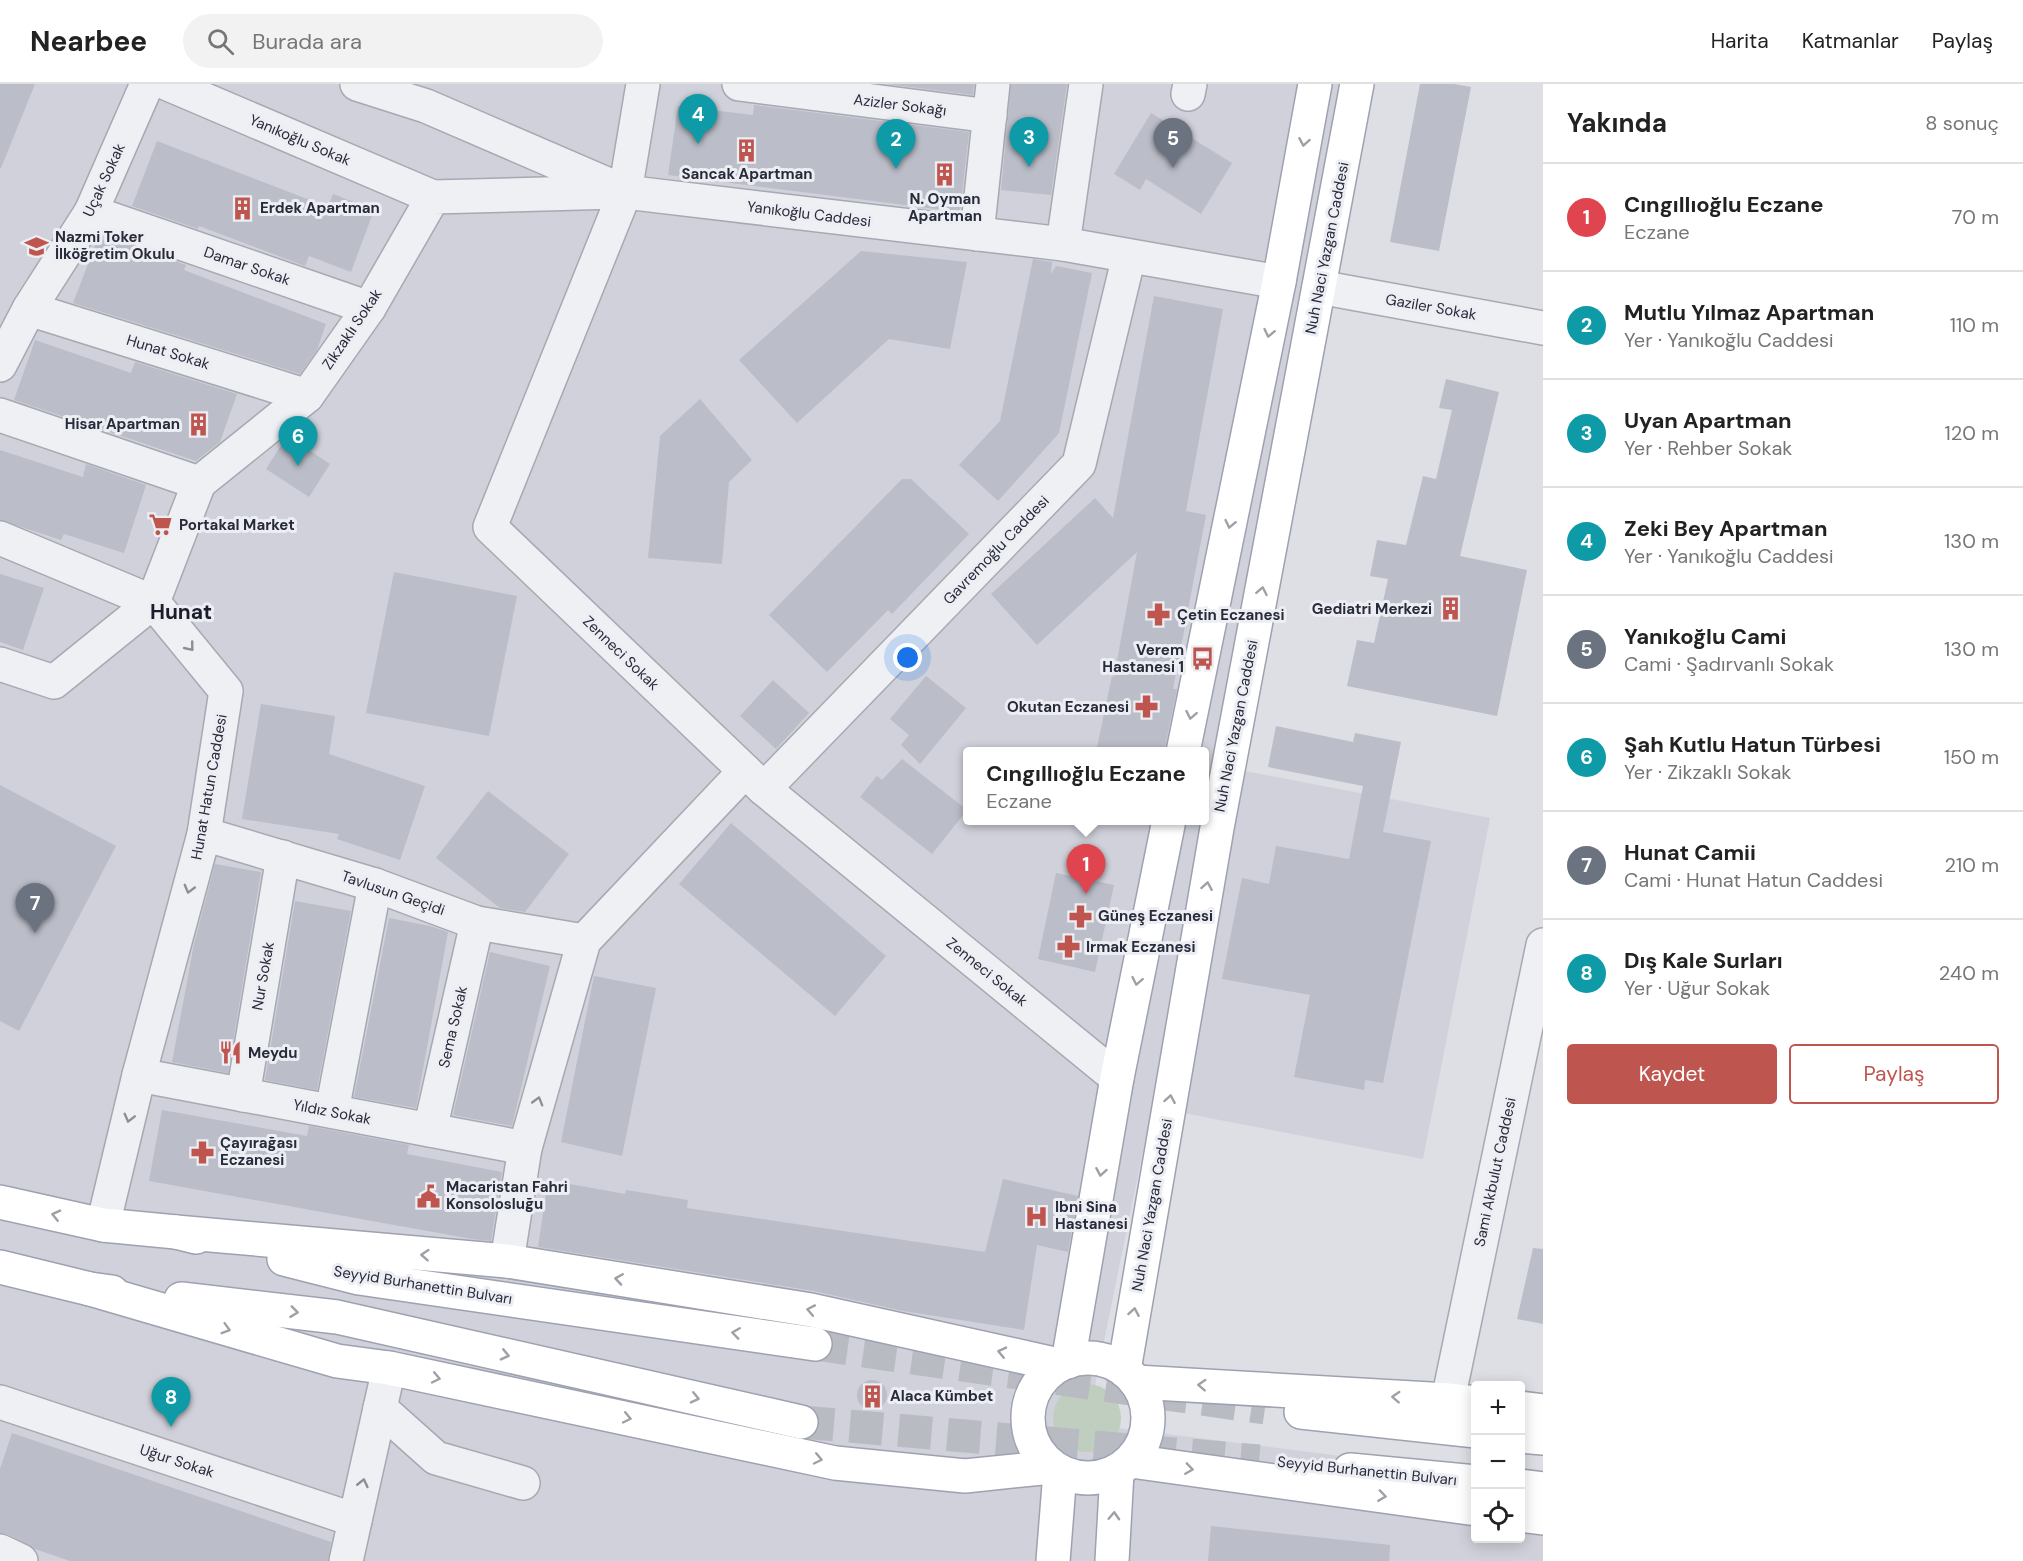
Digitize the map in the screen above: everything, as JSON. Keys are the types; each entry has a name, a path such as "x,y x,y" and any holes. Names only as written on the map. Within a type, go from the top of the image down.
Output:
{"main road":[{"path":"1184,747 1279,282 1315,84"},
{"name":"Nuh Naci Yazgan Caddesi","path":"1130,1376 1217,828 1357,84"},
{"path":"1063,1364 1168,825"},
{"name":"Seyyid Burhanettin Bulvarı","path":"0,1202 103,1225 176,1232 359,1278 814,1344"},
{"path":"176,1232 507,1261 811,1310 1063,1364"},
{"path":"0,1267 90,1289 337,1361 389,1368 835,1463 965,1476 1056,1469"},
{"path":"90,1289 337,1317 801,1422"},
{"path":"1092,1358 1109,1362 1130,1376 1144,1397 1148,1414 1147,1431 1141,1447 1124,1466 1103,1477 1088,1479 1073,1477 1046,1463 1036,1450 1029,1435 1027,1419 1029,1403 1035,1388 1046,1375 1075,1359 1092,1358"},
{"path":"1130,1376 1462,1401"},
{"path":"1265,1408 1471,1430"},
{"path":"1525,1409 1543,1411"},
{"path":"1525,1436 1543,1438"},
{"name":"Seyyid Burhanettin Bulvarı","path":"1259,1461 1471,1482"},
{"path":"1124,1466 1471,1508"},
{"path":"1112,1561 1124,1466"},
{"path":"1053,1561 1056,1469"},
{"path":"1525,1487 1543,1489"},
{"path":"1525,1516 1543,1518"}],"street":[{"name":"Uçak Sokak","path":"0,365 29,309 92,212 147,84"},
{"name":"Yanıkoğlu Sokak","path":"168,84 433,197"},
{"name":"Yanıkoğlu Caddesi","path":"357,84 428,95 625,192 1063,244 1279,282"},
{"name":"Zenneci Sokak","path":"644,84 625,192 490,527 754,780 1117,1078"},
{"name":"Azizler Sokağı","path":"739,84 990,116"},
{"path":"976,234 993,84"},
{"path":"1063,244 1086,84"},
{"path":"433,197 625,192"},
{"name":"Zikzaklı Sokak","path":"199,483 307,396 369,308 433,197"},
{"name":"Damar Sokak","path":"92,212 369,308"},
{"name":"Gavremoğlu Caddesi","path":"754,780 1079,464 1130,256"},
{"name":"Gaziler Sokak","path":"1319,287 1543,328"},
{"name":"Hunat Sokak","path":"29,309 307,396"},
{"path":"0,415 199,483 153,602 54,682 0,664"},
{"name":"Hunat Hatun Caddesi","path":"0,538 153,602 226,692 204,834 139,1075 103,1225"},
{"path":"507,1261 525,1148 584,942 754,780"},
{"name":"Tavlusun Geçidi","path":"204,834 375,885 477,923 584,942"},
{"name":"Nur Sokak","path":"243,1095 284,857"},
{"path":"332,1111 375,885"},
{"name":"Sema Sokak","path":"430,1130 477,923"},
{"name":"Sami Akbulut Caddesi","path":"1462,1401 1543,945"},
{"name":"Yıldız Sokak","path":"139,1075 525,1148"},
{"path":"345,1561 389,1368"},
{"name":"Uğur Sokak","path":"0,1402 355,1520"},
{"path":"380,1407 436,1458 523,1483"},
{"path":"0,1551 21,1561"}],"shaded area":[{"path":"0,84 1345,84 1219,766 1490,818 1423,1159 1152,1107 1087,1424 1471,1472 1471,1543 1525,1543 1525,1480 1543,1482 1543,1561 0,1561"}],"green space":[{"path":"1087,1384 1100,1387 1111,1394 1118,1405 1121,1418 1118,1431 1111,1442 1100,1449 1087,1452 1074,1449 1063,1442 1056,1431 1053,1418 1056,1405 1063,1394 1074,1387"}],"building":[{"path":"0,84 35,84 1,168 0,168"},
{"path":"887,84 974,84 973,95"},
{"path":"1011,84 1067,84 1051,195 1001,190"},
{"path":"1420,84 1454,84 1471,87 1439,251 1390,242"},
{"path":"754,105 969,132 960,212 668,175 678,106 753,115"},
{"path":"1151,113 1232,163 1201,214 1146,179 1140,190 1114,174"},
{"path":"157,141 328,207 333,194 374,210 351,272 309,256 305,266 199,226 198,229 132,206"},
{"path":"98,238 117,245 119,241 186,265 184,270 326,324 317,350 300,374 73,303"},
{"path":"861,251 967,262 950,349 889,339 797,423 739,360"},
{"path":"1033,259 1052,262 1051,274 1056,266 1092,273 1059,433 998,501 959,465 1000,421"},
{"path":"1154,296 1223,309 1186,511 1206,515 1173,689 1177,689 1165,747 1097,747 1112,676 1114,677 1137,552 1037,645 991,594 1095,498 1113,518"},
{"path":"35,340 131,373 135,362 237,394 220,442 196,461 14,400"},
{"name":"Gediatri Merkezi","path":"1446,379 1499,392 1460,556 1527,570 1497,716 1347,686 1357,640 1374,643 1388,579 1370,576 1377,540 1406,545 1423,476 1436,479 1452,410 1439,408"},
{"path":"700,399 752,460 729,482 722,564 648,558 660,436"},
{"path":"287,436 330,464 309,497 266,469"},
{"path":"0,450 83,477 86,464 146,485 124,553 64,534 61,540 0,520"},
{"path":"902,479 911,479 969,534 892,614 888,610 827,672 769,615"},
{"path":"394,572 517,596 489,736 366,713"},
{"path":"0,574 44,588 23,650 0,642"},
{"path":"926,676 966,708 920,764 901,745 909,735 890,719"},
{"path":"773,680 809,713 776,749 740,716"},
{"path":"261,704 335,716 329,754 425,786 400,860 337,839 339,834 242,819"},
{"path":"1276,726 1353,742 1355,733 1401,742 1383,832 1431,841 1383,1083 1365,1080 1364,1090 1294,1077 1310,995 1222,979 1242,878 1269,884 1276,846 1349,859 1363,786 1268,767"},
{"path":"902,759 963,807 963,815 932,854 860,797 877,776 882,780"},
{"path":"0,785 116,846 19,1031 0,1021"},
{"path":"488,791 569,854 525,912 500,908 436,858"},
{"path":"731,823 886,956 835,1016 679,884"},
{"path":"215,864 261,872 228,1073 172,1062 194,944"},
{"path":"1056,873 1114,885 1095,972 1038,959"},
{"path":"295,901 351,911 317,1090 265,1080"},
{"path":"389,918 448,932 416,1108 354,1097"},
{"path":"490,952 550,966 512,1126 453,1115"},
{"path":"594,976 656,988 622,1156 561,1142"},
{"path":"162,1110 307,1136 309,1126 409,1145 407,1154 502,1172 491,1241 149,1181"},
{"path":"1003,1179 1078,1196 1068,1252 1037,1245 1024,1330 903,1311 814,1291 538,1247 548,1180 625,1194 626,1190 688,1200 687,1208 985,1252"},
{"path":"1533,1248 1543,1249 1543,1324 1517,1319"},
{"name":"Alaca Kümbet","path":"872,1380 878,1381 886,1389 886,1401 878,1409 872,1410 866,1409 858,1401 857,1395 858,1389 866,1381"},
{"path":"12,1433 331,1542 328,1561 70,1561 35,1549 8,1534 0,1533 0,1469"},
{"path":"1211,1526 1390,1545 1389,1561 1208,1561"}],"tunnel":[{"path":"815,1344 1265,1408"},
{"path":"801,1422 1259,1461"}],"place":[{"name":"Zeki Bey Apartman","path":"698,144"},
{"name":"Sancak Apartman","path":"747,150"},
{"name":"Uyan Apartman","path":"1029,167"},
{"name":"Yanıkoğlu Cami","path":"1173,168"},
{"name":"Mutlu Yılmaz Apartman","path":"896,169"},
{"name":"N. Oyman Apartman","path":"945,175"},
{"name":"Erdek Apartman","path":"242,208"},
{"name":"Nazmi Toker İlköğretim Okulu","path":"37,246"},
{"name":"Hisar Apartman","path":"198,424"},
{"name":"Şah Kutlu Hatun Türbesi","path":"298,466"},
{"name":"Portakal Market","path":"161,525"},
{"name":"Gediatri Merkezi","path":"1450,609"},
{"name":"Çetin Eczanesi","path":"1159,615"},
{"name":"Verem Hastanesi 1","path":"1202,659"},
{"name":"Okutan Eczanesi","path":"1147,707"},
{"name":"Cıngıllıoğlu Eczane","path":"1086,894"},
{"name":"Güneş Eczanesi","path":"1080,916"},
{"name":"Hunat Camii","path":"35,933"},
{"name":"Irmak Eczanesi","path":"1068,947"},
{"name":"Meydu","path":"230,1053"},
{"name":"Çayırağası Eczanesi","path":"202,1152"},
{"name":"Macaristan Fahri Konsolosluğu","path":"428,1196"},
{"name":"Ibni Sina Hastanesi","path":"1037,1216"},
{"name":"Alaca Kümbet","path":"872,1396"},
{"name":"Dış Kale Surları","path":"171,1427"}],"district":[{"name":"Hunat","path":"181,612"}]}
